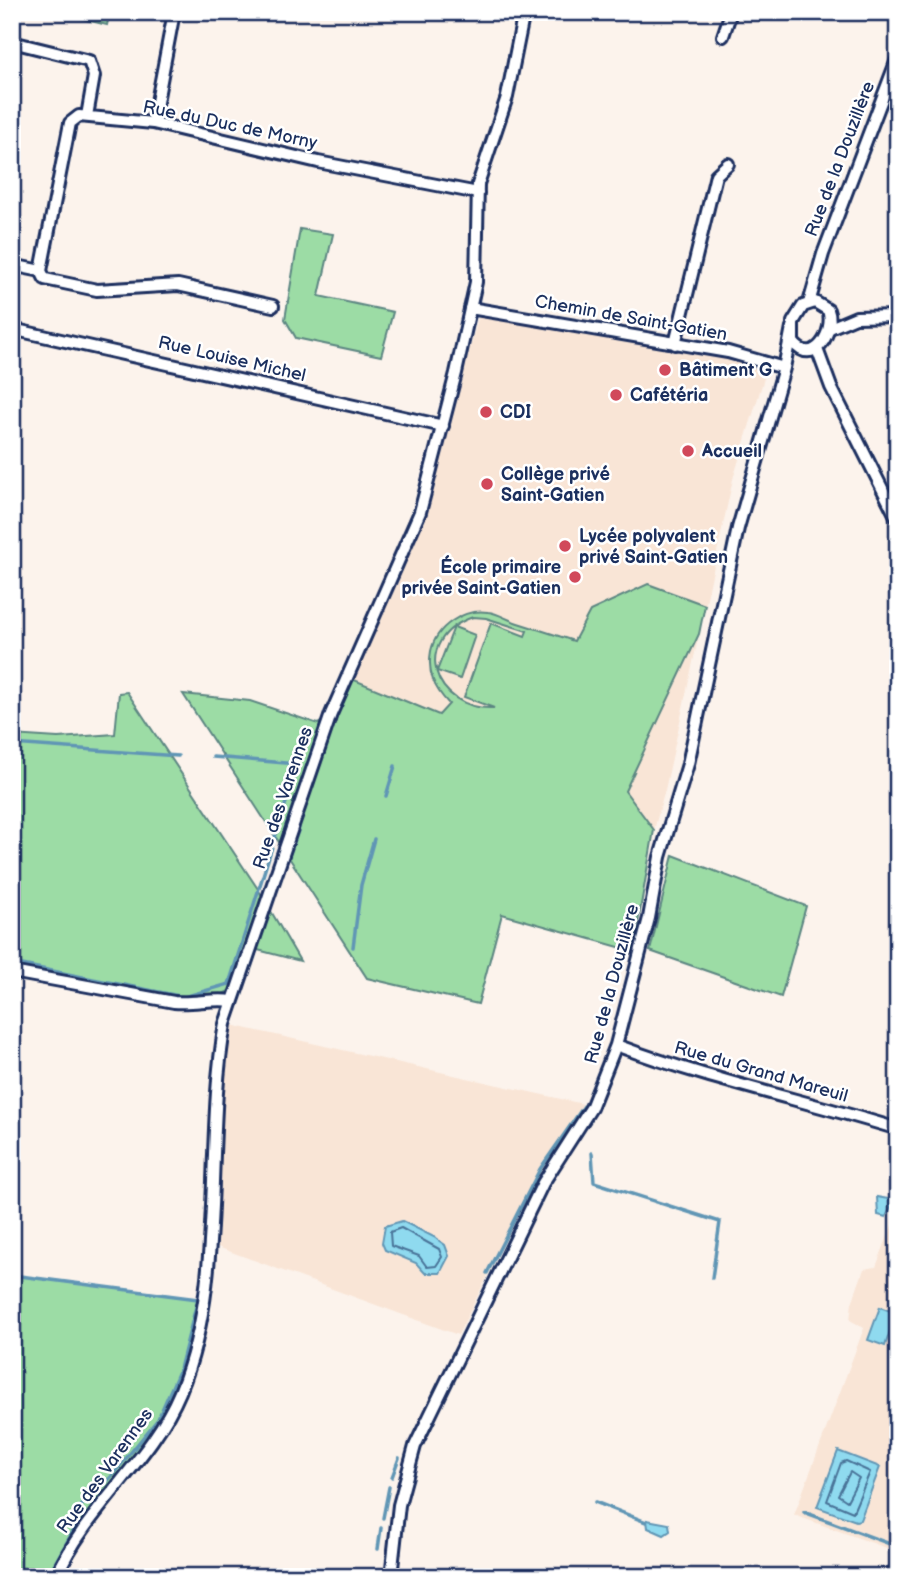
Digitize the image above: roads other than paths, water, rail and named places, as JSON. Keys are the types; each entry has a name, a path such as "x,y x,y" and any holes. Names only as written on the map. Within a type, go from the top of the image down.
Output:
{"street":[{"path":"153,122 174,12"},
{"name":"Rue des Varennes","path":"56,1577 77,1538 163,1425 187,1374 206,1296 219,1073 225,1024 331,715 420,512 470,308 478,260 478,193 484,163 507,97 524,12"},
{"path":"723,36 731,12"},
{"path":"12,42 89,61 94,76 88,116 79,116 70,123 41,271 45,279 97,290 178,285 273,306"},
{"name":"Rue de la Douzillère","path":"809,303 898,57"},
{"name":"Rue du Duc de Morny","path":"88,116 153,122 318,162 478,193"},
{"path":"675,344 716,174 728,164"},
{"path":"12,265 41,271"},
{"path":"817,275 830,328"},
{"path":"856,317 830,328 817,349 810,351 798,348 792,338 792,327 799,309 809,303 856,317 898,316"},
{"name":"Chemin de Saint-Gatien","path":"470,308 759,358 784,368"},
{"name":"Rue de la Douzillère","path":"391,1577 398,1505 415,1447 543,1183 591,1108 616,1045 647,929 660,857 688,764 738,528 784,368 792,327"},
{"name":"Rue Louise Michel","path":"12,329 443,426"},
{"name":"Rue de la Douzillère","path":"784,368 798,348"},
{"path":"817,349 831,387 894,504 898,520"},
{"path":"12,972 174,1002 192,1003 213,999 232,1001"},
{"name":"Rue du Grand Mareuil","path":"616,1045 742,1087 813,1103 898,1129"}],"water":[{"path":"877,1197 894,1200 886,1217 878,1215"},
{"path":"402,1221 445,1245 449,1256 440,1273 425,1273 416,1263 385,1250 382,1243 385,1226"},
{"path":"880,1307 896,1313 885,1346 868,1340"},
{"path":"838,1451 880,1467 860,1520 856,1521 817,1507"},
{"path":"647,1520 669,1524 670,1531 664,1535 648,1528"}],"waterway":[{"path":"12,744 178,756"},
{"path":"12,963 184,997 229,984 298,764 213,757"},
{"path":"386,796 395,766"},
{"path":"302,817 307,799"},
{"path":"282,875 299,828"},
{"path":"353,947 361,885 374,839"},
{"path":"487,1273 540,1169 584,1106"},
{"path":"592,1153 594,1182 720,1222 712,1278"},
{"path":"12,1275 198,1299 180,1369 158,1419 110,1478 81,1506 75,1528 47,1577"},
{"path":"392,1477 399,1458"},
{"path":"383,1518 389,1487"},
{"path":"595,1502 646,1522"},
{"path":"804,1512 898,1547"},
{"path":"378,1549 381,1528"}],"place":[{"name":"Bâtiment G","path":"665,370"},
{"name":"Cafétéria","path":"616,395"},
{"name":"CDI","path":"486,412"},
{"name":"Accueil","path":"688,451"},
{"name":"Collège privé Saint-Gatien","path":"487,484"},
{"name":"Lycée polyvalent privé Saint-Gatien","path":"565,546"},
{"name":"École primaire privée Saint-Gatien","path":"575,577"}]}
